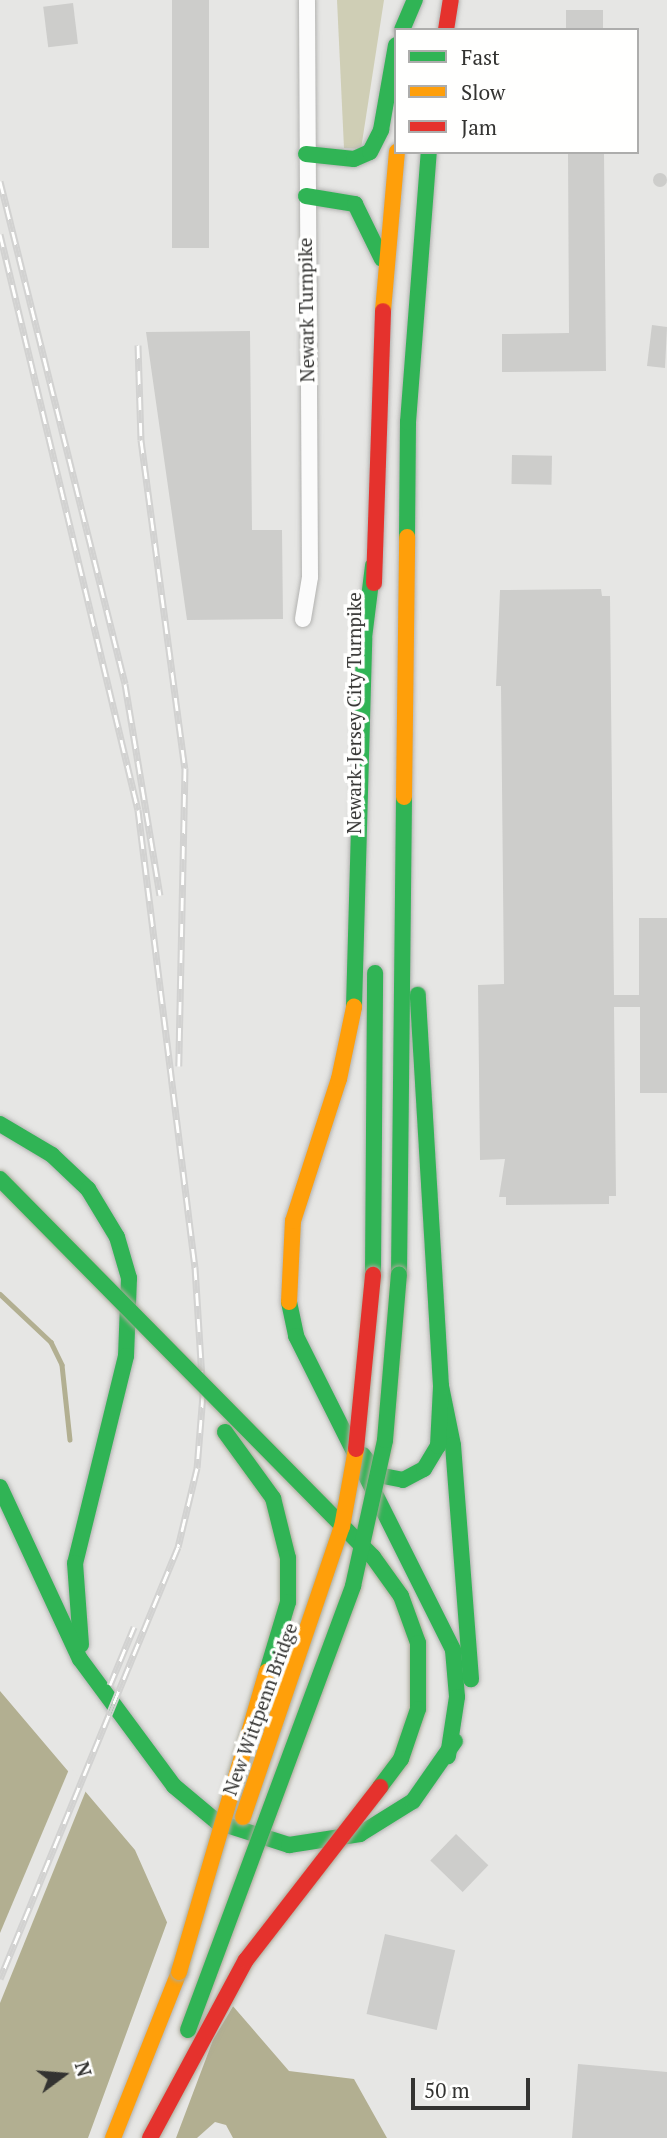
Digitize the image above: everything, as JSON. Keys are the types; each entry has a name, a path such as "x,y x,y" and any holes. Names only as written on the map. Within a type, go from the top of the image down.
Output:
{"highway":[{"path":"403,28 417,0"},
{"path":"414,28 417,0"},
{"path":"446,28 451,0"},
{"path":"306,154 354,159 370,152 381,130 394,57"},
{"name":"Newark-Jersey City Turnpike","path":"376,913 373,566 385,272 397,154"},
{"path":"150,2138 353,1586 384,1440 399,1275 408,413 429,154"},
{"path":"306,196 355,204 372,229 385,272"},
{"path":"373,566 364,638 358,994 339,1079 293,1221 285,1271 296,1336 453,1650 458,1686 448,1756"},
{"path":"342,1424 374,1472 409,1478 438,1446 441,1386 405,778"},
{"name":"New Wittpenn Bridge","path":"113,2138 284,1709 335,1553 363,1410 373,1275 376,955"},
{"path":"0,1124 61,1162 88,1189 117,1237 129,1278 126,1356 75,1563 74,1615 88,1672"},
{"path":"0,1178 373,1557 401,1596 418,1643 418,1709 401,1759 240,1969 150,2138"},
{"path":"0,1205 240,1448 266,1484 286,1542 282,1630 179,1972"},
{"path":"0,1487 51,1608 88,1672 184,1797 258,1840 304,1845 360,1834 413,1801 448,1756 467,1709 471,1662 453,1446 441,1386"}],"street":[{"name":"Newark Turnpike","path":"303,619 310,577 307,0"}],"green space":[{"path":"337,0 384,0 361,149 344,148"}],"shaded area":[{"path":"0,1691 135,1850 174,1938 289,2071 354,2079 387,2138 0,2138"}],"pier":[{"path":"70,1767 87,1788 0,2003 0,1933"},
{"path":"169,1917 177,1936 235,2003 213,2040 176,2138 88,2138"},
{"path":"215,2122 226,2125 233,2138 197,2138"}],"building":[{"path":"172,0 209,0 209,248 172,248"},
{"path":"73,3 78,44 48,47 43,7"},
{"path":"566,10 603,10 603,28 566,28"},
{"path":"568,154 604,154 606,371 502,372 502,334 569,333"},
{"path":"657,173 663,173 667,180 663,187 657,187 653,183 653,177"},
{"path":"652,325 667,327 665,368 647,366"},
{"path":"250,331 252,530 282,530 283,619 187,620 146,332"},
{"path":"512,455 552,456 551,485 511,484"},
{"path":"601,589 602,596 610,596 614,995 639,995 639,918 667,918 667,1093 640,1093 640,1007 614,1007 616,1196 609,1196 609,1204 506,1205 506,1197 499,1197 505,1159 480,1160 478,985 504,984 501,686 496,686 500,590"},
{"path":"456,1834 488,1865 463,1892 430,1861"},
{"path":"385,1934 455,1950 437,2030 367,2014"},
{"path":"578,2064 667,2072 667,2138 572,2138"}],"waterway":[{"path":"0,1294 51,1342 62,1365 70,1440"}],"railway":[{"path":"0,181 125,684 160,895"},
{"path":"0,234 138,810 195,1267 203,1394 197,1468 178,1547 0,1979"},
{"path":"138,345 141,440 185,768 179,1066"},
{"path":"110,1685 134,1627"}],"traffic: fast":[{"path":"403,28 415,0"},
{"path":"306,154 354,159 370,152 381,130 394,56"},
{"path":"407,537 408,422 429,154"},
{"path":"306,196 355,204 382,259"},
{"path":"354,1007 364,638 373,566"},
{"path":"399,1275 404,797"},
{"path":"373,1275 375,973"},
{"path":"363,1455 378,1475 403,1480 424,1469 438,1446 441,1386 418,995"},
{"path":"0,1124 52,1155 88,1189 117,1237 129,1278 126,1356 75,1563 81,1645"},
{"path":"0,1179 373,1557 401,1596 418,1643 418,1709 401,1759 380,1787"},
{"path":"188,2030 353,1586 385,1440 399,1275"},
{"path":"289,1302 296,1336 453,1650 457,1697 448,1756"},
{"path":"441,1386 453,1445 471,1679"},
{"path":"225,1432 273,1498 288,1558 288,1602 267,1672"},
{"path":"0,1487 80,1659 174,1786 217,1822 289,1845 360,1834 413,1801 455,1741"}],"traffic: slow":[{"path":"383,311 397,154"},
{"path":"404,797 407,537"},
{"path":"289,1302 293,1221 339,1079 354,1007"},
{"path":"243,1817 342,1527 356,1449"},
{"path":"179,1972 267,1672"},
{"path":"113,2138 179,1972"}],"traffic: jam":[{"path":"446,28 451,0"},
{"path":"374,583 383,311"},
{"path":"356,1449 373,1275"},
{"path":"150,2138 246,1960 380,1787"}]}
